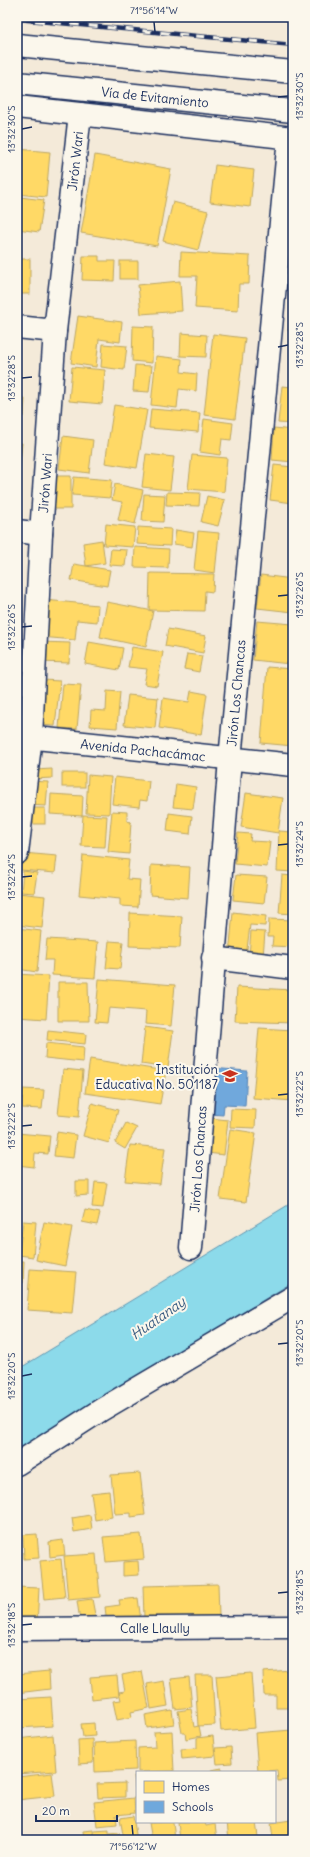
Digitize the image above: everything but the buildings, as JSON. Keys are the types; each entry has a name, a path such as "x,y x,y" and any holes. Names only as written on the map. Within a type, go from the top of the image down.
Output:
{"main road":[{"path":"17,45 293,72"},
{"name":"Vía de Evitamiento","path":"17,83 293,111"},
{"path":"17,108 291,138"},
{"name":"Jirón Wari","path":"17,853 24,737 41,534 55,331 80,114"},
{"name":"Jirón Los Chancas","path":"191,1248 230,759 291,138"},
{"path":"17,327 55,331"},
{"path":"17,531 41,534"},
{"name":"Avenida Pachacámac","path":"24,737 293,765"},
{"path":"213,958 293,968"},
{"path":"17,1464 101,1410 293,1297"},
{"name":"Calle Llaully","path":"17,1629 293,1627"}],"water":[{"name":"Huatanay","path":"293,1202 293,1282 17,1450 17,1370"}],"railway":[{"path":"17,19 293,45"}],"place":[{"name":"Institución Educativa No. 501187","path":"230,1076"}]}
